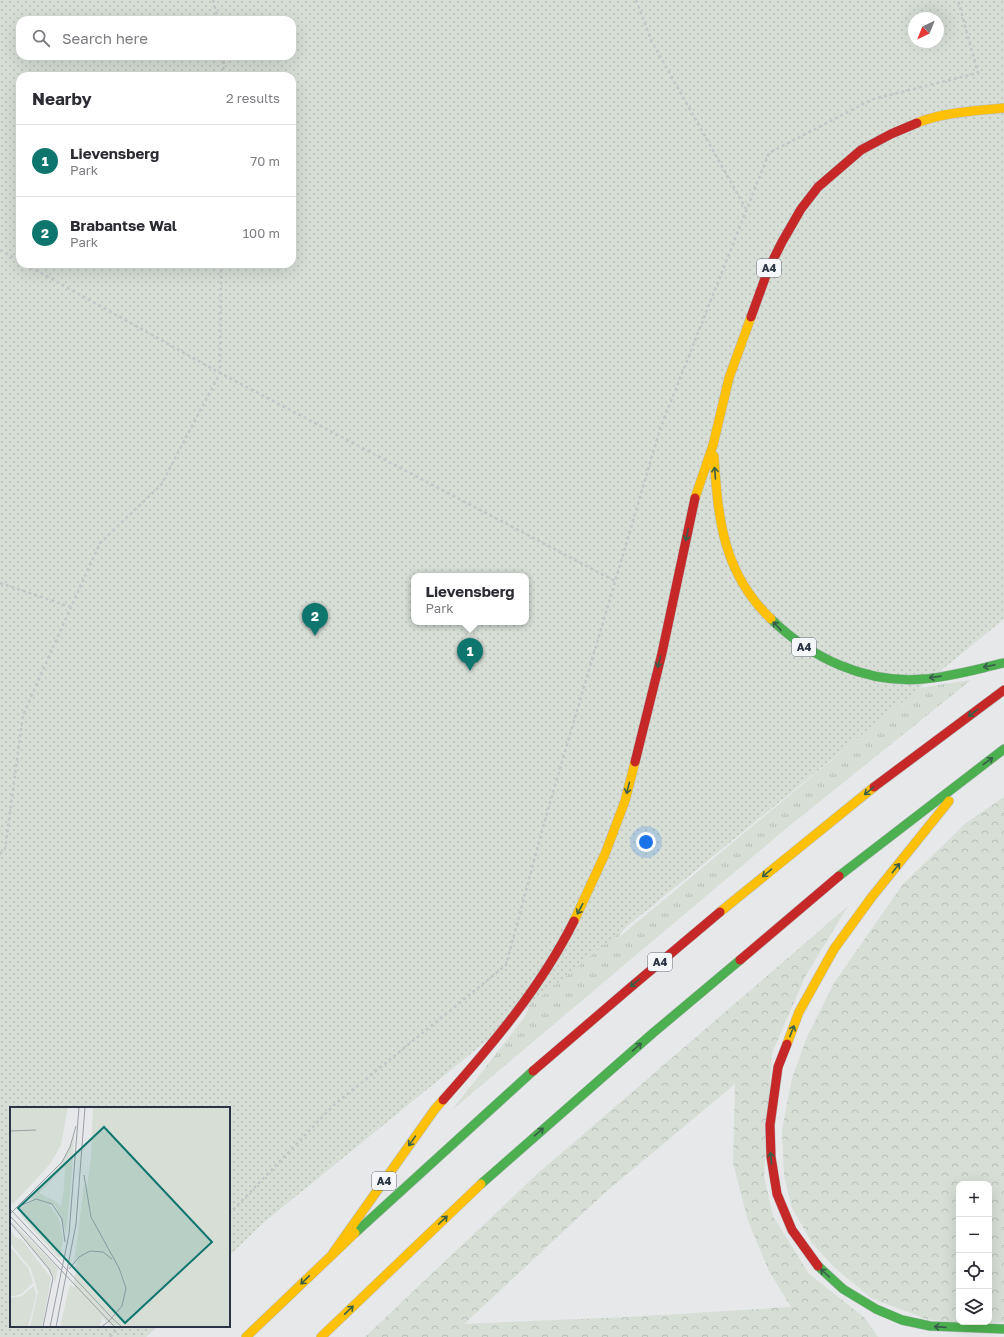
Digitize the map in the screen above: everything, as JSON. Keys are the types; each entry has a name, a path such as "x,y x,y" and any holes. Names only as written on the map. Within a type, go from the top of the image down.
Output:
{"highway":[{"name":"A4","path":"333,1253 435,1110 487,1050 560,948 606,854 625,801 662,653 695,497 713,445 729,378 768,270 801,209 818,187 839,168 861,150 891,134 927,119 974,111 1004,108"},
{"name":"A4","path":"713,445 716,501 719,520 733,566 748,591 763,611 783,633 807,650 834,664 890,679 912,680 938,677 1004,663"},
{"name":"A4","path":"246,1337 333,1253 458,1138 604,1009 736,898 874,787 1004,690"},
{"path":"321,1337 486,1179 617,1064 837,878 1004,749"},
{"path":"973,772 871,898 834,949 799,1012 778,1066 770,1125 771,1158 777,1194 792,1230 817,1266 843,1289 876,1309 902,1320 930,1326 1004,1329"}],"path":[{"path":"213,0 217,16"},
{"path":"636,0 652,42 746,210"},
{"path":"230,1213 334,1105 506,965 546,816 660,429 768,153 873,99 978,73 958,0"},
{"path":"224,60 224,72"},
{"path":"0,250 16,259"},
{"path":"32,268 220,373 615,581"},
{"path":"0,854 5,849 24,715 100,543 161,485 220,373 221,268"},
{"path":"0,583 71,607"},
{"path":"110,1337 119,1327"}],"green space":[{"path":"0,0 1004,0 1004,619 263,1223 230,1255 230,1107 10,1107 10,1327 157,1327 146,1337 0,1337"},
{"path":"971,680 788,827 452,1110 524,1018 655,728","holes":["875,724 617,939 636,912"]},
{"path":"1004,797 1004,1322 992,1323 992,1181 956,1181 956,1323 926,1319 871,1298 834,1267 812,1243 792,1208 784,1176 782,1130 792,1078 807,1037 834,983 903,884 966,823"},
{"path":"848,906 805,977 772,1053 764,1176 773,1216 809,1274 865,1318 878,1337 365,1337 536,1175","holes":["735,1084 733,1163 748,1221 769,1271 791,1307 628,1317 464,1324 608,1190"]}],"traffic: fast":[{"path":"771,619 804,646 822,656 841,666 881,677 902,679 933,678 1004,663"},
{"path":"839,876 1004,749"},
{"path":"481,1184 653,1033 740,960"},
{"path":"355,1233 533,1071"},
{"path":"818,1266 843,1289 876,1309 902,1320 930,1326 1004,1329"}],"traffic: slow":[{"path":"917,123 949,114 1004,108"},
{"path":"695,498 713,445 729,378 751,317"},
{"path":"714,456 718,502 726,544 742,583 771,619"},
{"path":"574,921 605,854 625,801 635,762"},
{"path":"720,912 874,787"},
{"path":"787,1044 799,1012 834,949 871,898 949,801"},
{"path":"333,1253 435,1109 443,1100"},
{"path":"321,1337 481,1184"},
{"path":"246,1337 355,1233"}],"traffic: jam":[{"path":"751,317 768,270 782,242 801,209 818,187 861,150 891,134 917,123"},
{"path":"635,762 662,653 695,498"},
{"path":"874,787 1004,690"},
{"path":"740,960 839,876"},
{"path":"533,1071 720,912"},
{"path":"443,1100 480,1058 531,992 561,945 574,921"},
{"path":"787,1044 778,1067 770,1125 771,1157 777,1194 792,1230 818,1266"}],"place":[{"name":"Brabantse Wal","path":"315,636"},
{"name":"Lievensberg","path":"470,671"}]}
